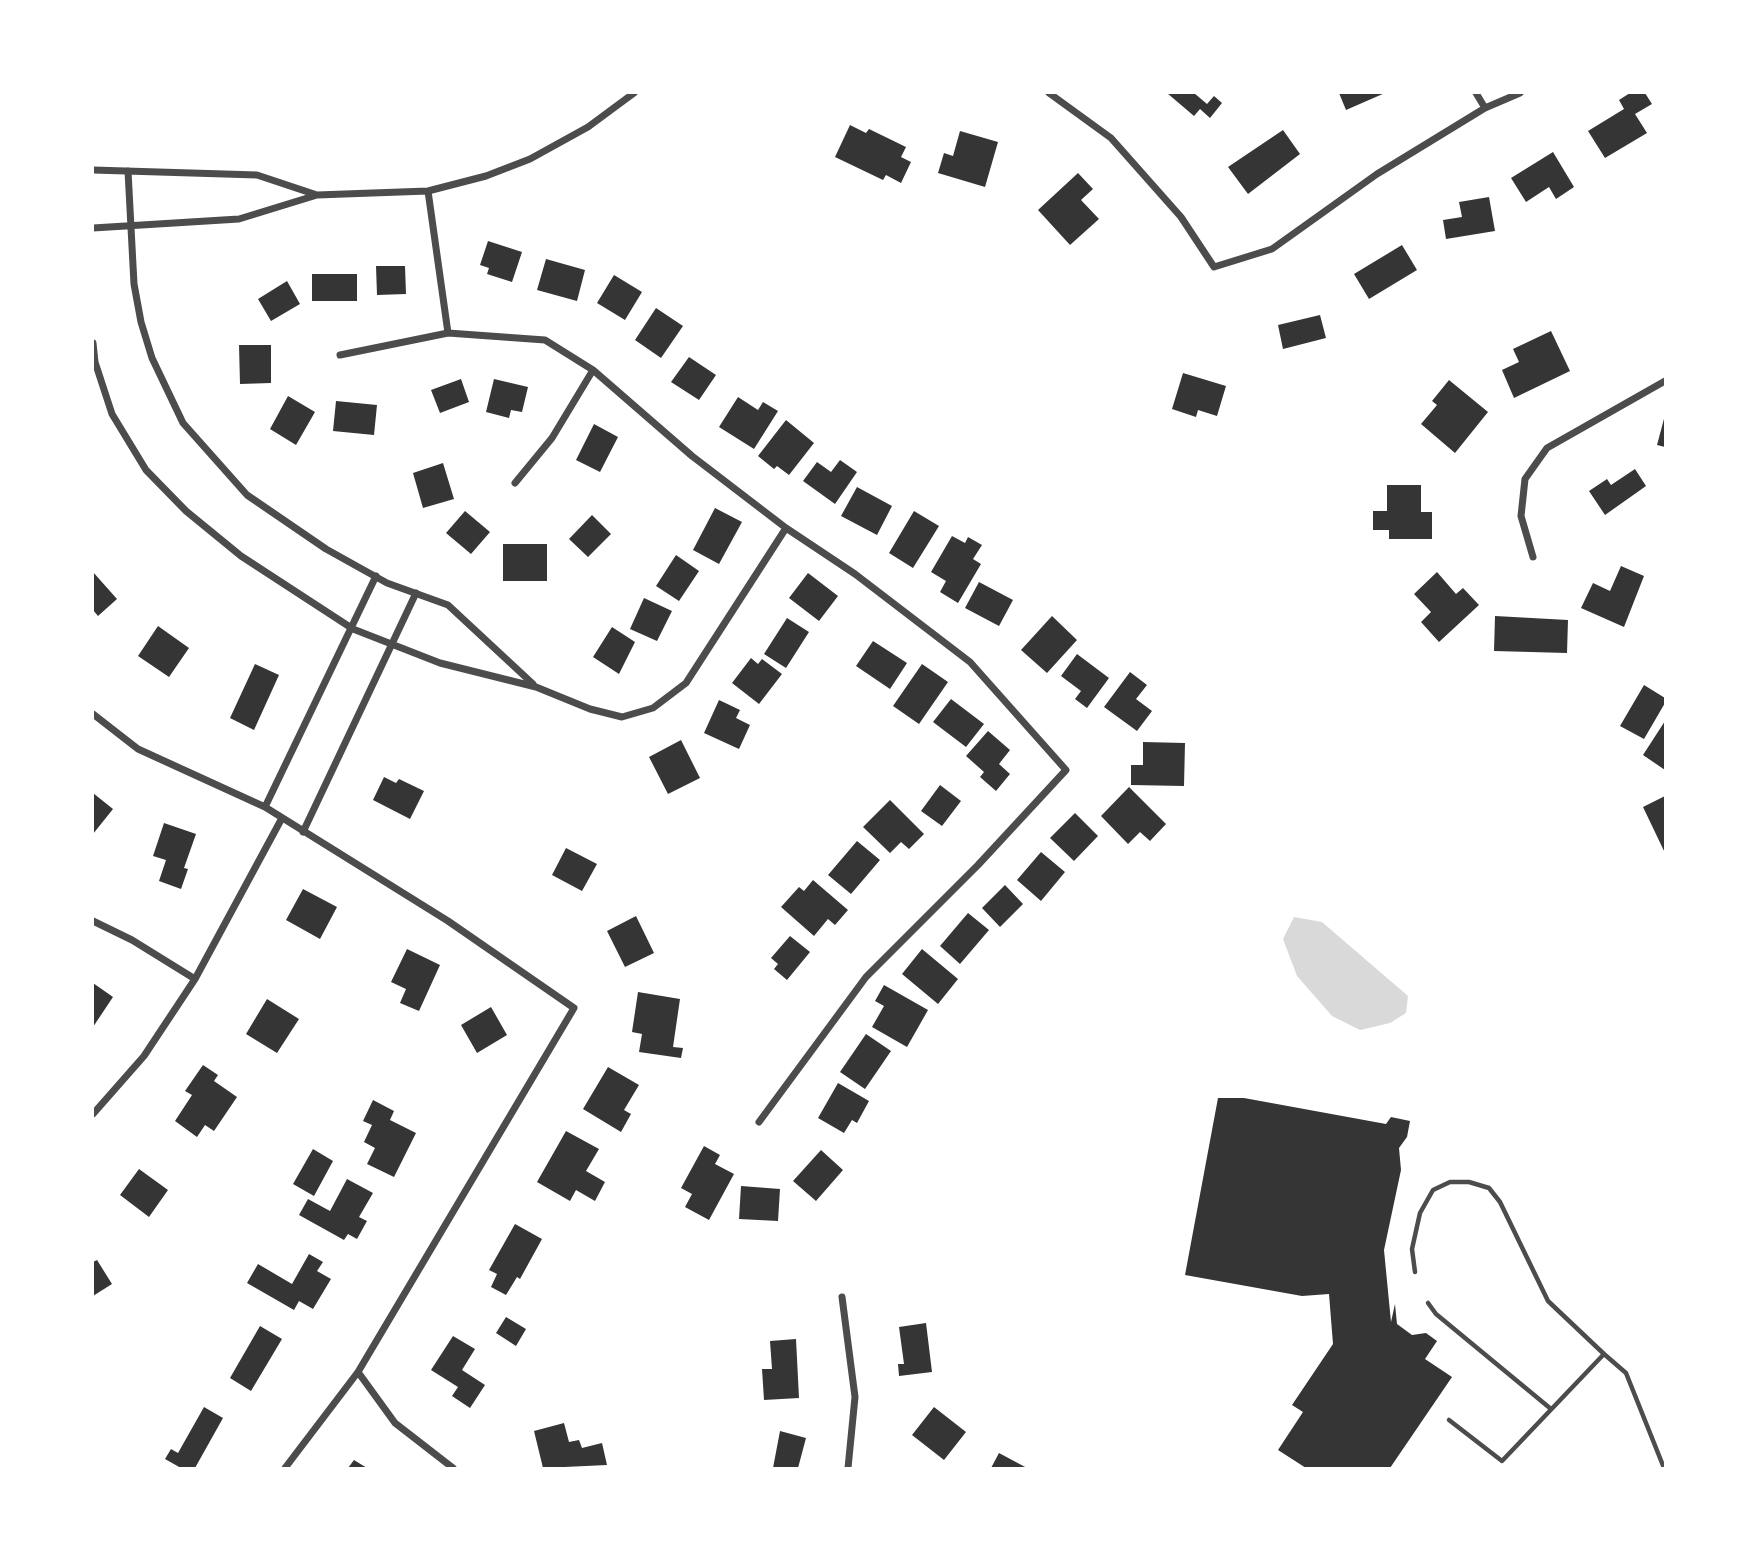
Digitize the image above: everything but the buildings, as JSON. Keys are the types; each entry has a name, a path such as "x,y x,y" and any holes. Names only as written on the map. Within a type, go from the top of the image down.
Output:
{"street":[{"path":"93,228 239,219 317,195 428,191 486,176 530,159 588,127 634,93"},
{"path":"1049,93 1111,138 1181,217 1214,267 1272,249 1377,174 1485,108 1520,93"},
{"path":"1476,93 1485,108"},
{"path":"93,170 257,175 317,195"},
{"path":"128,171 129,226 134,284 141,322 152,358 183,423 247,495 326,549 376,576 448,605 536,687"},
{"path":"428,191 448,332"},
{"path":"340,355 448,332 545,340 593,370 692,456 786,528 855,574 970,662 1066,770 978,865 866,977 759,1122"},
{"path":"93,343 112,414 146,470 187,511 241,556 353,629 440,663 536,687 590,709 622,717 653,708 686,683 786,528"},
{"path":"515,484 552,438 593,370"},
{"path":"1534,557 1521,516 1525,479 1547,448 1665,381"},
{"path":"265,807 353,629 376,576"},
{"path":"303,832 416,593"},
{"path":"93,714 138,749 265,807 448,921 574,1008 358,1371 285,1468"},
{"path":"93,1114 144,1056 195,979 282,818"},
{"path":"93,921 132,940 195,979"},
{"path":"842,1297 855,1397 848,1468"},
{"path":"358,1371 395,1423 453,1468"}],"lane":[{"path":"1415,1272 1412,1249 1420,1213 1433,1190 1450,1182 1469,1182 1489,1188 1500,1202 1548,1301 1626,1373 1664,1468"},
{"path":"1428,1303 1436,1314 1551,1409"},
{"path":"1450,1420 1502,1461 1604,1354"}],"shaded area":[{"path":"1294,917 1322,922 1408,996 1406,1013 1390,1023 1360,1030 1332,1016 1297,976 1283,939"}]}
